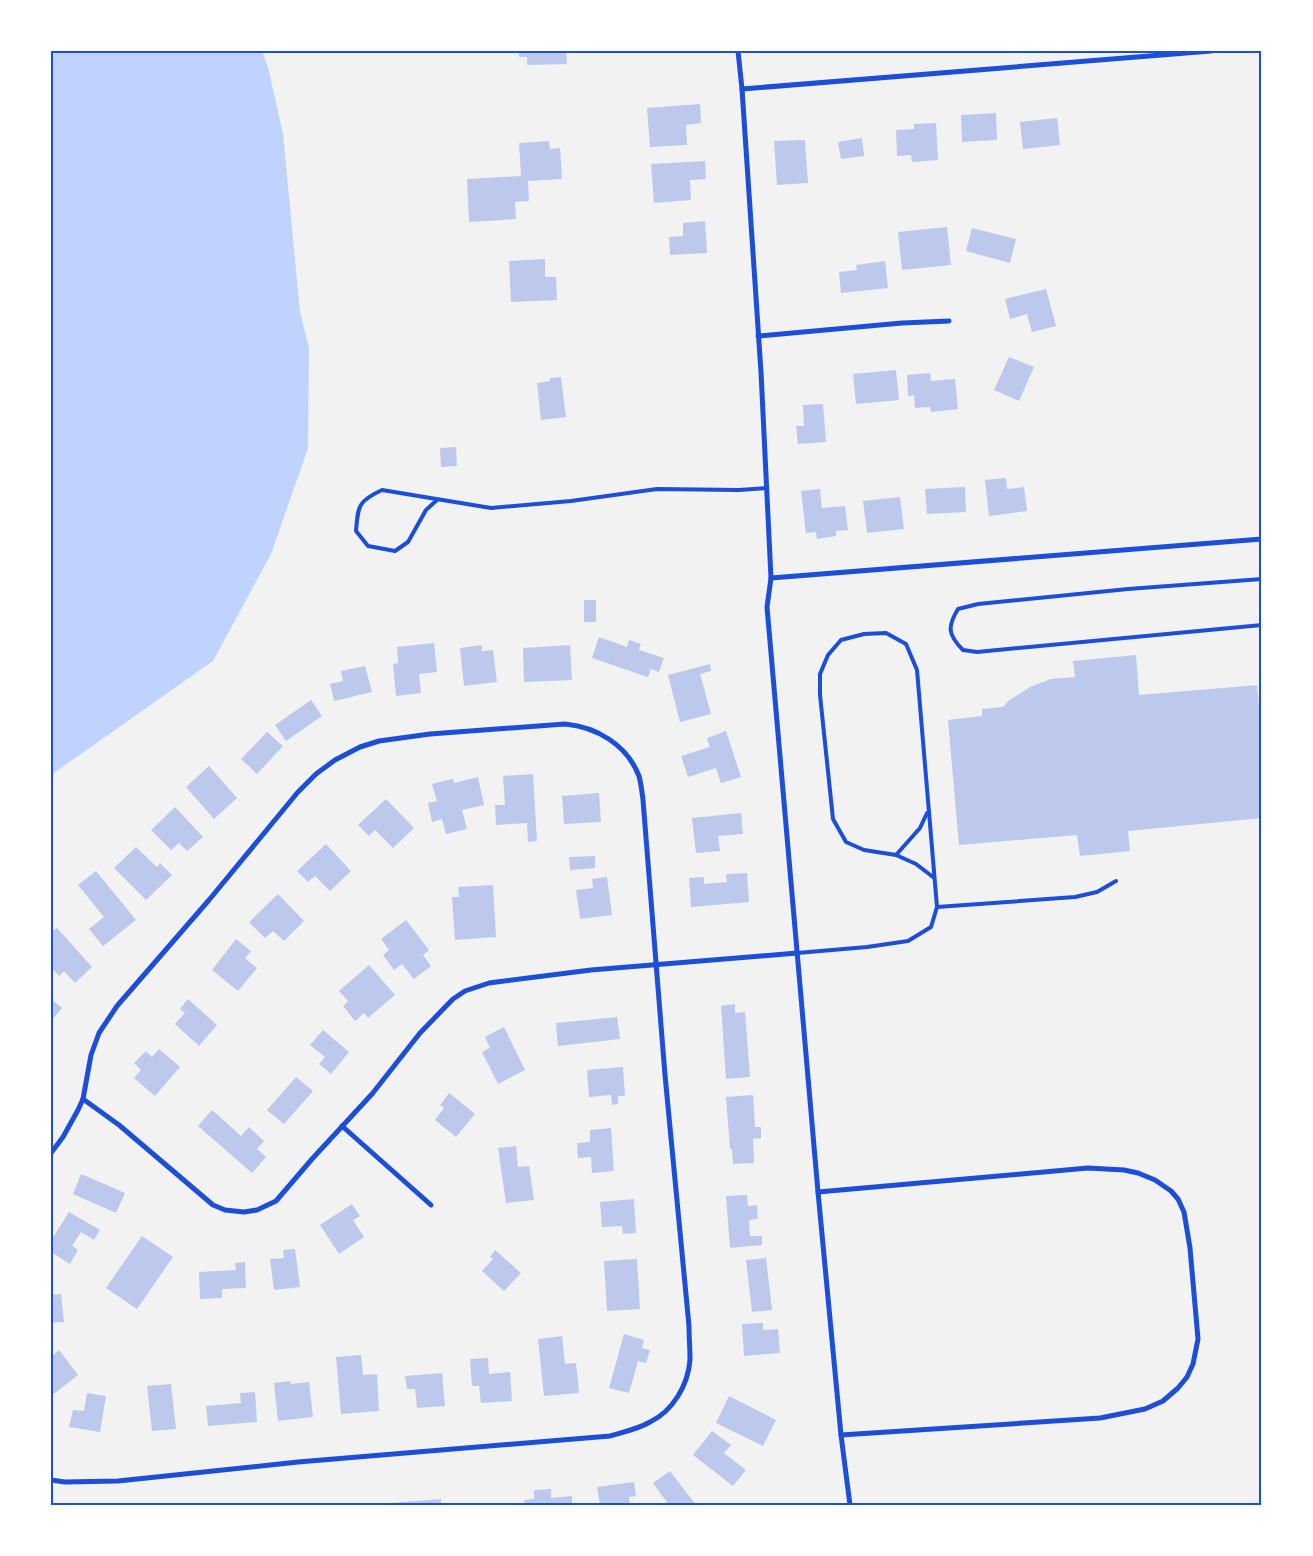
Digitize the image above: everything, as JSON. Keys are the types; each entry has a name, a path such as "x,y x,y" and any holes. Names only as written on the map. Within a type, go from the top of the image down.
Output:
{"street":[{"path":"738,51 761,372 771,578 767,607 818,1192 841,1435 850,1505"},
{"path":"742,89 1211,51"},
{"path":"758,336 902,323 949,321"},
{"path":"771,578 1262,539"},
{"path":"51,1153 63,1137 82,1100 91,1054 99,1033 117,1006 209,900 298,792 316,774 335,760 379,741 430,734 565,724 577,725 596,731 612,740 635,767 640,778 643,800 675,1191 689,1326 690,1361 686,1380 681,1392 670,1407 652,1422 610,1436 298,1462 118,1481 65,1482 51,1480"},
{"path":"82,1100 119,1125 214,1204 225,1210 244,1212 257,1210 276,1202 372,1094 420,1033 453,999 465,991 488,983 591,970 797,953"},
{"path":"342,1126 431,1205"},
{"path":"818,1192 1088,1168 1124,1170 1155,1180 1178,1199 1184,1212 1190,1248 1198,1339 1193,1364 1187,1377 1163,1401 1145,1409 1100,1418 841,1435"}],"lane":[{"path":"437,500 426,510 408,542 395,551 368,546 356,531 357,512 365,498 382,490 491,508 571,502 657,489 739,490 766,488"},
{"path":"1262,579 1128,589 978,604 958,609 950,621 952,639 962,650 977,652 1262,625"},
{"path":"797,953 867,947 908,941 931,927 937,907 917,670 906,644 886,633 864,634 841,640 828,655 820,674 820,695 832,819 846,842 864,850 896,855 916,864 934,876"},
{"path":"896,855 920,828 928,811"},
{"path":"937,907 1076,897 1097,892 1116,881"}],"water":[{"path":"51,51 262,51 268,67 283,134 300,312 309,348 308,448 271,554 213,661 51,775"}],"building":[{"path":"519,51 566,51 567,64 527,65 527,57 519,57"},
{"path":"700,104 701,123 686,125 687,145 650,147 647,108"},
{"path":"996,113 997,140 962,142 961,115"},
{"path":"1057,118 1060,145 1023,149 1020,122"},
{"path":"936,123 938,160 912,162 911,155 897,156 896,130 914,129 914,124"},
{"path":"862,138 864,156 841,159 838,142"},
{"path":"805,140 808,183 777,185 774,141"},
{"path":"549,141 550,149 560,148 562,179 528,181 529,201 515,202 516,219 469,222 467,179 521,176 519,143"},
{"path":"705,161 706,179 690,180 691,200 654,203 651,164"},
{"path":"705,221 707,253 670,255 669,237 683,236 683,223"},
{"path":"947,227 951,265 902,270 898,232"},
{"path":"972,228 1016,239 1010,263 966,251"},
{"path":"545,259 545,277 556,277 557,300 511,302 509,261"},
{"path":"885,261 888,288 841,293 839,272 857,270 856,265"},
{"path":"1046,289 1056,326 1032,332 1027,314 1010,319 1005,299"},
{"path":"1009,357 1034,367 1019,401 994,390"},
{"path":"896,370 899,400 856,404 853,374"},
{"path":"930,373 931,381 955,379 958,409 931,412 930,407 915,408 914,395 908,396 907,375"},
{"path":"561,377 566,417 541,420 537,383 550,381 550,378"},
{"path":"823,404 826,442 798,444 796,426 804,426 803,405"},
{"path":"456,447 457,466 441,467 440,448"},
{"path":"1006,478 1007,489 1024,487 1027,511 989,516 985,480"},
{"path":"965,487 966,512 927,514 925,489"},
{"path":"820,489 822,508 845,506 848,530 836,531 836,536 817,539 816,532 806,533 801,491"},
{"path":"900,497 904,529 867,533 863,501"},
{"path":"584,600 596,600 596,622 584,622"},
{"path":"599,637 627,647 629,640 641,644 639,650 664,658 659,672 651,669 648,677 592,658"},
{"path":"434,643 437,672 419,674 421,693 396,696 393,664 398,663 397,647"},
{"path":"482,645 482,651 493,650 497,682 464,686 460,648"},
{"path":"570,645 572,680 524,682 523,648"},
{"path":"1136,655 1139,695 1257,685 1262,738 1262,783 1259,783 1262,818 1128,831 1130,851 1080,856 1077,835 959,845 948,720 982,716 982,709 1003,707 1008,701 1030,687 1051,679 1075,677 1073,661"},
{"path":"710,664 711,671 700,674 711,714 680,722 668,675"},
{"path":"365,666 372,692 334,701 330,684 343,681 341,671"},
{"path":"311,700 322,716 286,741 275,725"},
{"path":"726,731 741,777 721,783 716,768 688,777 681,756 710,747 707,738"},
{"path":"267,732 283,746 257,774 241,759"},
{"path":"209,766 237,798 214,819 186,787"},
{"path":"533,774 537,841 528,842 527,823 496,825 495,805 505,805 503,776"},
{"path":"478,777 484,805 462,810 467,829 446,834 442,819 432,822 428,803 437,801 432,784 453,779 454,783"},
{"path":"599,793 601,822 564,824 562,796"},
{"path":"386,799 414,828 393,848 375,830 369,836 358,825"},
{"path":"175,807 203,837 187,851 179,843 171,850 151,830"},
{"path":"741,813 743,834 718,836 720,851 696,853 692,818"},
{"path":"326,844 351,871 330,891 315,876 308,882 297,871"},
{"path":"136,847 157,867 160,863 172,875 146,900 114,868"},
{"path":"595,856 595,868 570,870 569,857"},
{"path":"96,871 136,920 103,946 89,929 104,917 78,885"},
{"path":"747,873 749,902 691,907 689,878 704,877 704,884 727,882 726,874"},
{"path":"607,877 612,915 580,919 576,890 593,888 592,879"},
{"path":"493,885 496,937 455,940 452,897 459,897 458,887"},
{"path":"278,894 304,921 284,941 273,931 265,938 249,922"},
{"path":"406,920 429,950 423,955 431,966 414,979 402,964 394,970 383,955 389,950 381,939"},
{"path":"57,928 92,967 75,983 64,971 59,976 51,967 51,932"},
{"path":"236,939 251,951 245,958 257,968 238,991 212,970"},
{"path":"369,965 395,995 368,1018 364,1013 355,1021 343,1006 348,1001 339,991"},
{"path":"51,999 62,1008 51,1021"},
{"path":"188,999 217,1025 199,1046 175,1024 185,1013 180,1009"},
{"path":"735,1004 735,1013 745,1012 750,1077 726,1079 721,1006"},
{"path":"617,1017 620,1039 558,1046 556,1023"},
{"path":"504,1027 525,1070 498,1084 482,1052 490,1048 485,1037"},
{"path":"323,1030 349,1052 331,1074 319,1064 325,1057 310,1045"},
{"path":"159,1049 180,1067 155,1096 134,1078 141,1070 134,1063 146,1051 152,1057"},
{"path":"623,1067 625,1096 618,1096 618,1104 612,1105 611,1095 589,1097 587,1070"},
{"path":"296,1077 313,1091 284,1124 267,1110"},
{"path":"449,1093 475,1114 456,1137 435,1120 444,1108 440,1105"},
{"path":"753,1095 755,1127 761,1127 761,1138 753,1139 754,1163 733,1164 726,1097"},
{"path":"212,1110 241,1136 249,1127 264,1141 257,1149 266,1157 252,1173 198,1126"},
{"path":"611,1128 614,1171 592,1173 591,1157 578,1158 577,1143 590,1142 590,1130"},
{"path":"516,1146 518,1167 529,1166 534,1200 506,1203 498,1148"},
{"path":"81,1174 125,1193 116,1213 73,1194"},
{"path":"747,1195 748,1206 757,1205 758,1219 749,1220 750,1236 762,1236 762,1245 730,1248 726,1196"},
{"path":"634,1199 636,1233 623,1234 622,1226 602,1227 600,1202"},
{"path":"352,1204 360,1216 353,1220 364,1237 339,1254 320,1225"},
{"path":"69,1212 100,1230 94,1240 81,1232 72,1246 78,1250 70,1264 51,1252 51,1234 54,1236"},
{"path":"142,1236 173,1257 137,1309 106,1288"},
{"path":"295,1249 300,1287 274,1290 270,1259 284,1258 283,1250"},
{"path":"495,1250 521,1273 504,1291 482,1271 493,1259 490,1257"},
{"path":"766,1258 772,1310 752,1312 746,1260"},
{"path":"637,1259 640,1309 607,1311 604,1261"},
{"path":"245,1262 246,1288 222,1289 222,1298 200,1299 199,1272 236,1270 235,1263"},
{"path":"61,1294 64,1322 51,1323 51,1295"},
{"path":"763,1323 763,1330 778,1329 780,1353 744,1356 742,1324"},
{"path":"624,1334 644,1340 642,1348 650,1350 646,1363 638,1361 629,1393 609,1388"},
{"path":"562,1336 565,1364 576,1363 579,1393 544,1396 538,1339"},
{"path":"59,1350 78,1375 51,1396 51,1357"},
{"path":"361,1355 363,1375 377,1374 379,1411 341,1414 336,1357"},
{"path":"488,1358 489,1374 510,1372 512,1401 481,1403 479,1386 472,1386 470,1359"},
{"path":"442,1373 445,1406 417,1408 415,1389 407,1389 405,1376"},
{"path":"290,1381 291,1384 309,1382 313,1417 278,1421 274,1383"},
{"path":"171,1384 176,1429 152,1431 147,1386"},
{"path":"255,1392 257,1422 208,1426 206,1406 241,1403 240,1393"},
{"path":"87,1393 106,1396 100,1432 69,1427 73,1410 84,1411"},
{"path":"729,1396 776,1420 763,1446 716,1423"},
{"path":"712,1431 731,1445 724,1453 746,1470 733,1486 693,1455"},
{"path":"670,1471 696,1505 669,1505 653,1483"},
{"path":"634,1482 636,1496 629,1497 630,1505 600,1505 597,1487"},
{"path":"551,1489 551,1498 572,1496 572,1505 525,1505 524,1500 534,1499 534,1490"},
{"path":"441,1499 441,1505 392,1505 391,1503"}]}
